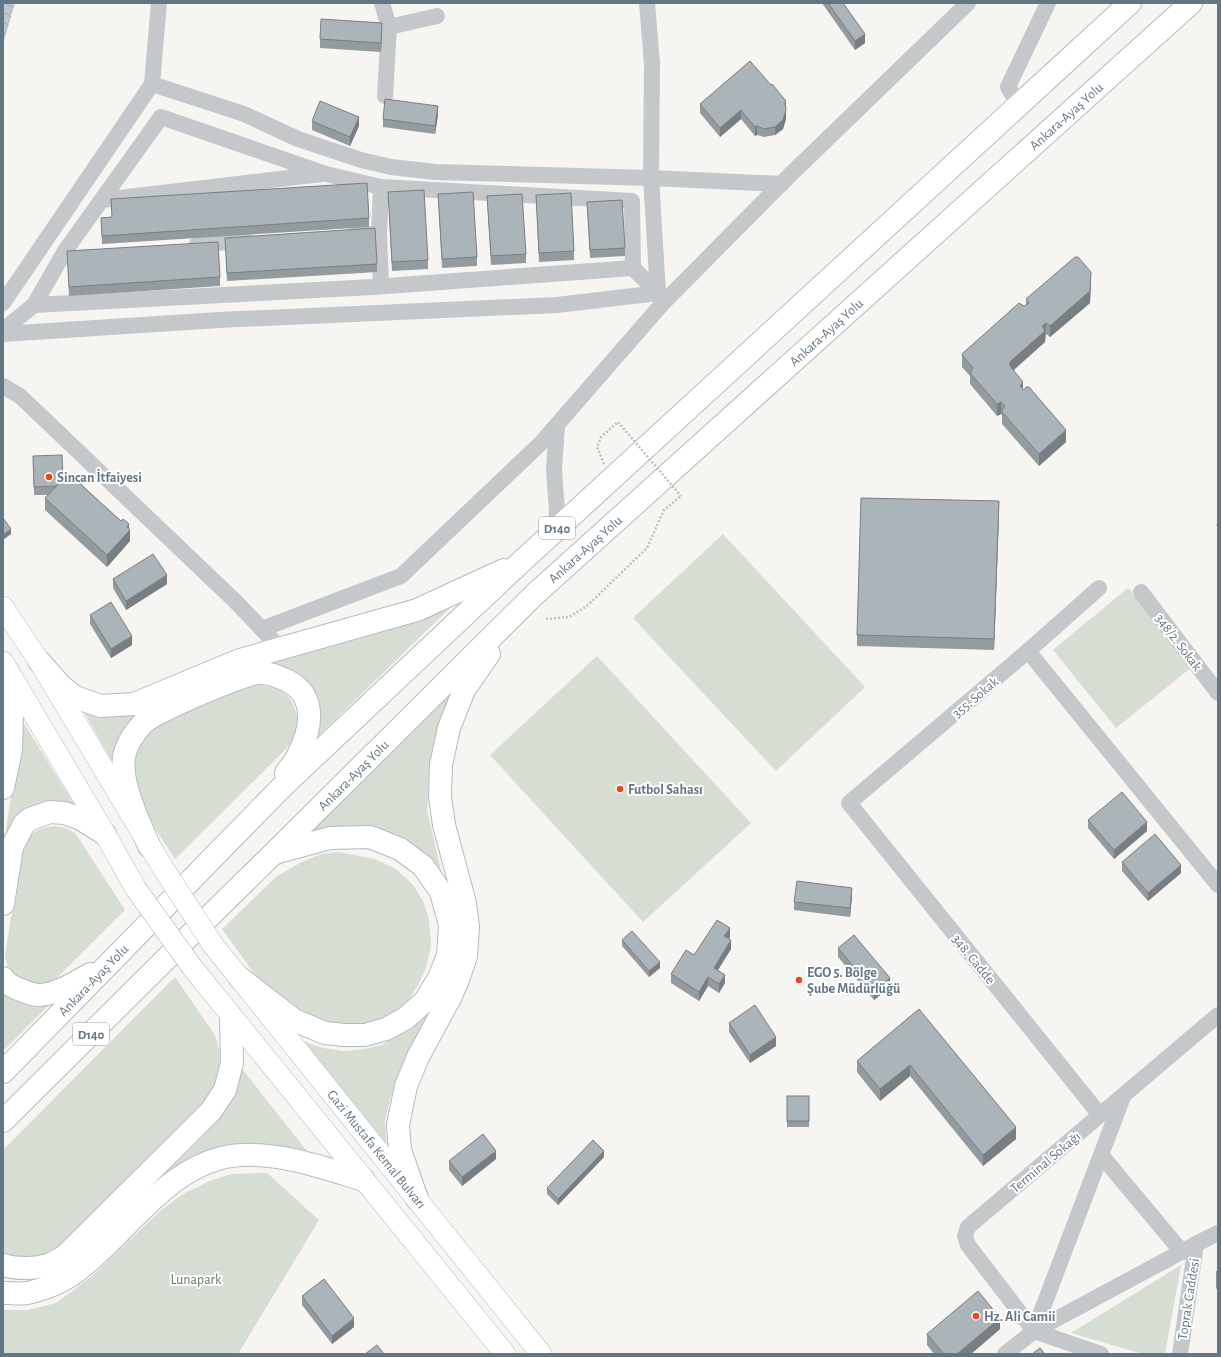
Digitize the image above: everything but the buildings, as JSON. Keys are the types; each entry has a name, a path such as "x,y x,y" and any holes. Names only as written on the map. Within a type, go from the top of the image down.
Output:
{"highway":[{"name":"Ankara-Ayaş Yolu","path":"4,1121 534,595 1191,3"},
{"name":"Ankara-Ayaş Yolu","path":"3,1072 283,786 556,529 1019,105 1125,5"},
{"path":"39,661 60,685 75,696 101,706 134,704 240,660 417,610 521,562"},
{"path":"417,1199 400,1150 398,1125 406,1086 418,1057 451,996 459,977 466,956 468,927 465,903 444,825 440,797 441,765 450,728 464,690 479,667 534,595"},
{"path":"3,788 11,750 12,715 6,667"},
{"path":"149,846 133,808 124,776 124,756 132,737 144,722 162,711 244,676 260,673 281,677 296,685 305,697 309,710 309,723 298,757 250,820"},
{"path":"3,904 12,847 24,824 30,819 50,812 64,813 79,818 105,834"},
{"path":"240,978 294,1020 325,1033 344,1035 365,1034 386,1029 406,1018 425,1001 439,978 448,955 450,925 442,892 424,866 400,849 370,837 330,838 274,853"},
{"path":"3,978 5,982 18,989 38,995 49,994 78,982 116,957"},
{"path":"3,1265 10,1268 35,1267 49,1264 65,1256 211,1111 225,1090 232,1063 231,1017"},
{"path":"3,1293 26,1293 56,1284 81,1268 162,1190 204,1164 222,1158 242,1155 273,1156 306,1163 364,1180"}],"main road":[{"name":"Gazi Mustafa Kemal Bulvarı","path":"3,607 39,661 149,846 213,945 541,1354"},
{"path":"6,667 136,889 192,967 504,1354"}],"street":[{"path":"3,303 152,84 159,3"},
{"path":"382,3 389,27 385,96"},
{"path":"647,3 652,64 651,178 660,298"},
{"path":"262,629 401,576 541,443 660,298 782,184 968,3"},
{"path":"1019,105 1008,87 1048,3"},
{"path":"389,27 437,16"},
{"path":"152,84 244,114 298,139 361,160 391,167 435,172 651,178 782,184"},
{"path":"3,330 34,305 73,251 102,200 161,118 326,174 381,188 632,201 633,268 660,298"},
{"path":"102,200 326,174"},
{"path":"381,188 379,234 381,286"},
{"path":"340,236 379,234"},
{"path":"183,245 261,240"},
{"path":"34,305 381,286 633,268"},
{"path":"3,334 219,320 557,305 660,298"},
{"path":"3,386 20,396 230,596 281,649"},
{"path":"556,529 557,510 554,470 557,425"},
{"name":"355. Sokak","path":"848,803 1028,652 1098,588"},
{"name":"348/2. Sokak","path":"1140,592 1218,693"},
{"path":"1028,652 1218,885"},
{"name":"348. Cadde","path":"848,803 1100,1115"},
{"name":"Terminal Sokağı","path":"1034,1331 968,1245 965,1236 968,1227 1218,1015"},
{"path":"1034,1331 1124,1095"},
{"path":"1005,1354 1034,1331 1189,1248 1101,1155"},
{"name":"Toprak Caddesi","path":"1180,1354 1189,1248 1218,1233"},
{"path":"1034,1331 1101,1354"}],"path":[{"path":"546,619 569,617 587,606 647,548 664,510 682,496 618,422 601,437 597,447 604,465"}],"green space":[{"path":"723,534 865,687 776,771 633,618"},
{"path":"1128,588 1192,667 1116,728 1053,650"},
{"path":"451,607 317,737 320,721 320,710 316,694 299,676 277,664 262,662"},
{"name":"Futbol Sahası","path":"597,656 751,823 643,922 490,755"},
{"path":"265,685 278,689 284,692 292,702 297,716 298,726 296,735 285,750 175,859 135,798 133,771 135,755 142,739 154,726 245,688"},
{"path":"449,696 434,741 430,761 427,810 442,875 406,850 305,837"},
{"path":"148,707 121,738 112,761 84,712 98,714"},
{"path":"22,720 74,804 58,802 4,844"},
{"path":"54,826 66,828 76,834 125,910 57,978 42,984 34,984 24,982 8,969 5,955 21,857 29,839 36,831"},
{"path":"339,852 375,859 396,869 413,885 423,901 429,919 431,946 426,968 418,985 406,1004 390,1015 371,1024 350,1029 315,1022 263,986 222,929 277,876 302,862 321,854"},
{"path":"175,977 215,1035 220,1052 218,1077 214,1088 198,1107 61,1244 42,1257 27,1259 3,1255 3,1150"},
{"path":"441,987 391,1096 385,1121 387,1153 294,1038 323,1048 344,1051 382,1045 399,1034"},
{"path":"3,988 51,1003 3,1051"},
{"path":"239,1065 314,1160 285,1153 155,1184 204,1135 221,1115"},
{"name":"Lunapark","path":"267,1173 319,1220 238,1354 3,1354 3,1310 28,1310 56,1303 91,1277 160,1211 183,1194 210,1181 231,1174"},
{"path":"1181,1265 1165,1354 1143,1354 1071,1333"}],"water":[{"path":"3,3 15,3 3,44"}],"place":[{"name":"Sincan İtfaiyesi","path":"49,477"},
{"name":"Futbol Sahası","path":"620,789"},
{"name":"EGO 5. Bölge Şube Müdürlüğü","path":"799,980"},
{"name":"Hz. Ali Camii","path":"976,1316"}]}
